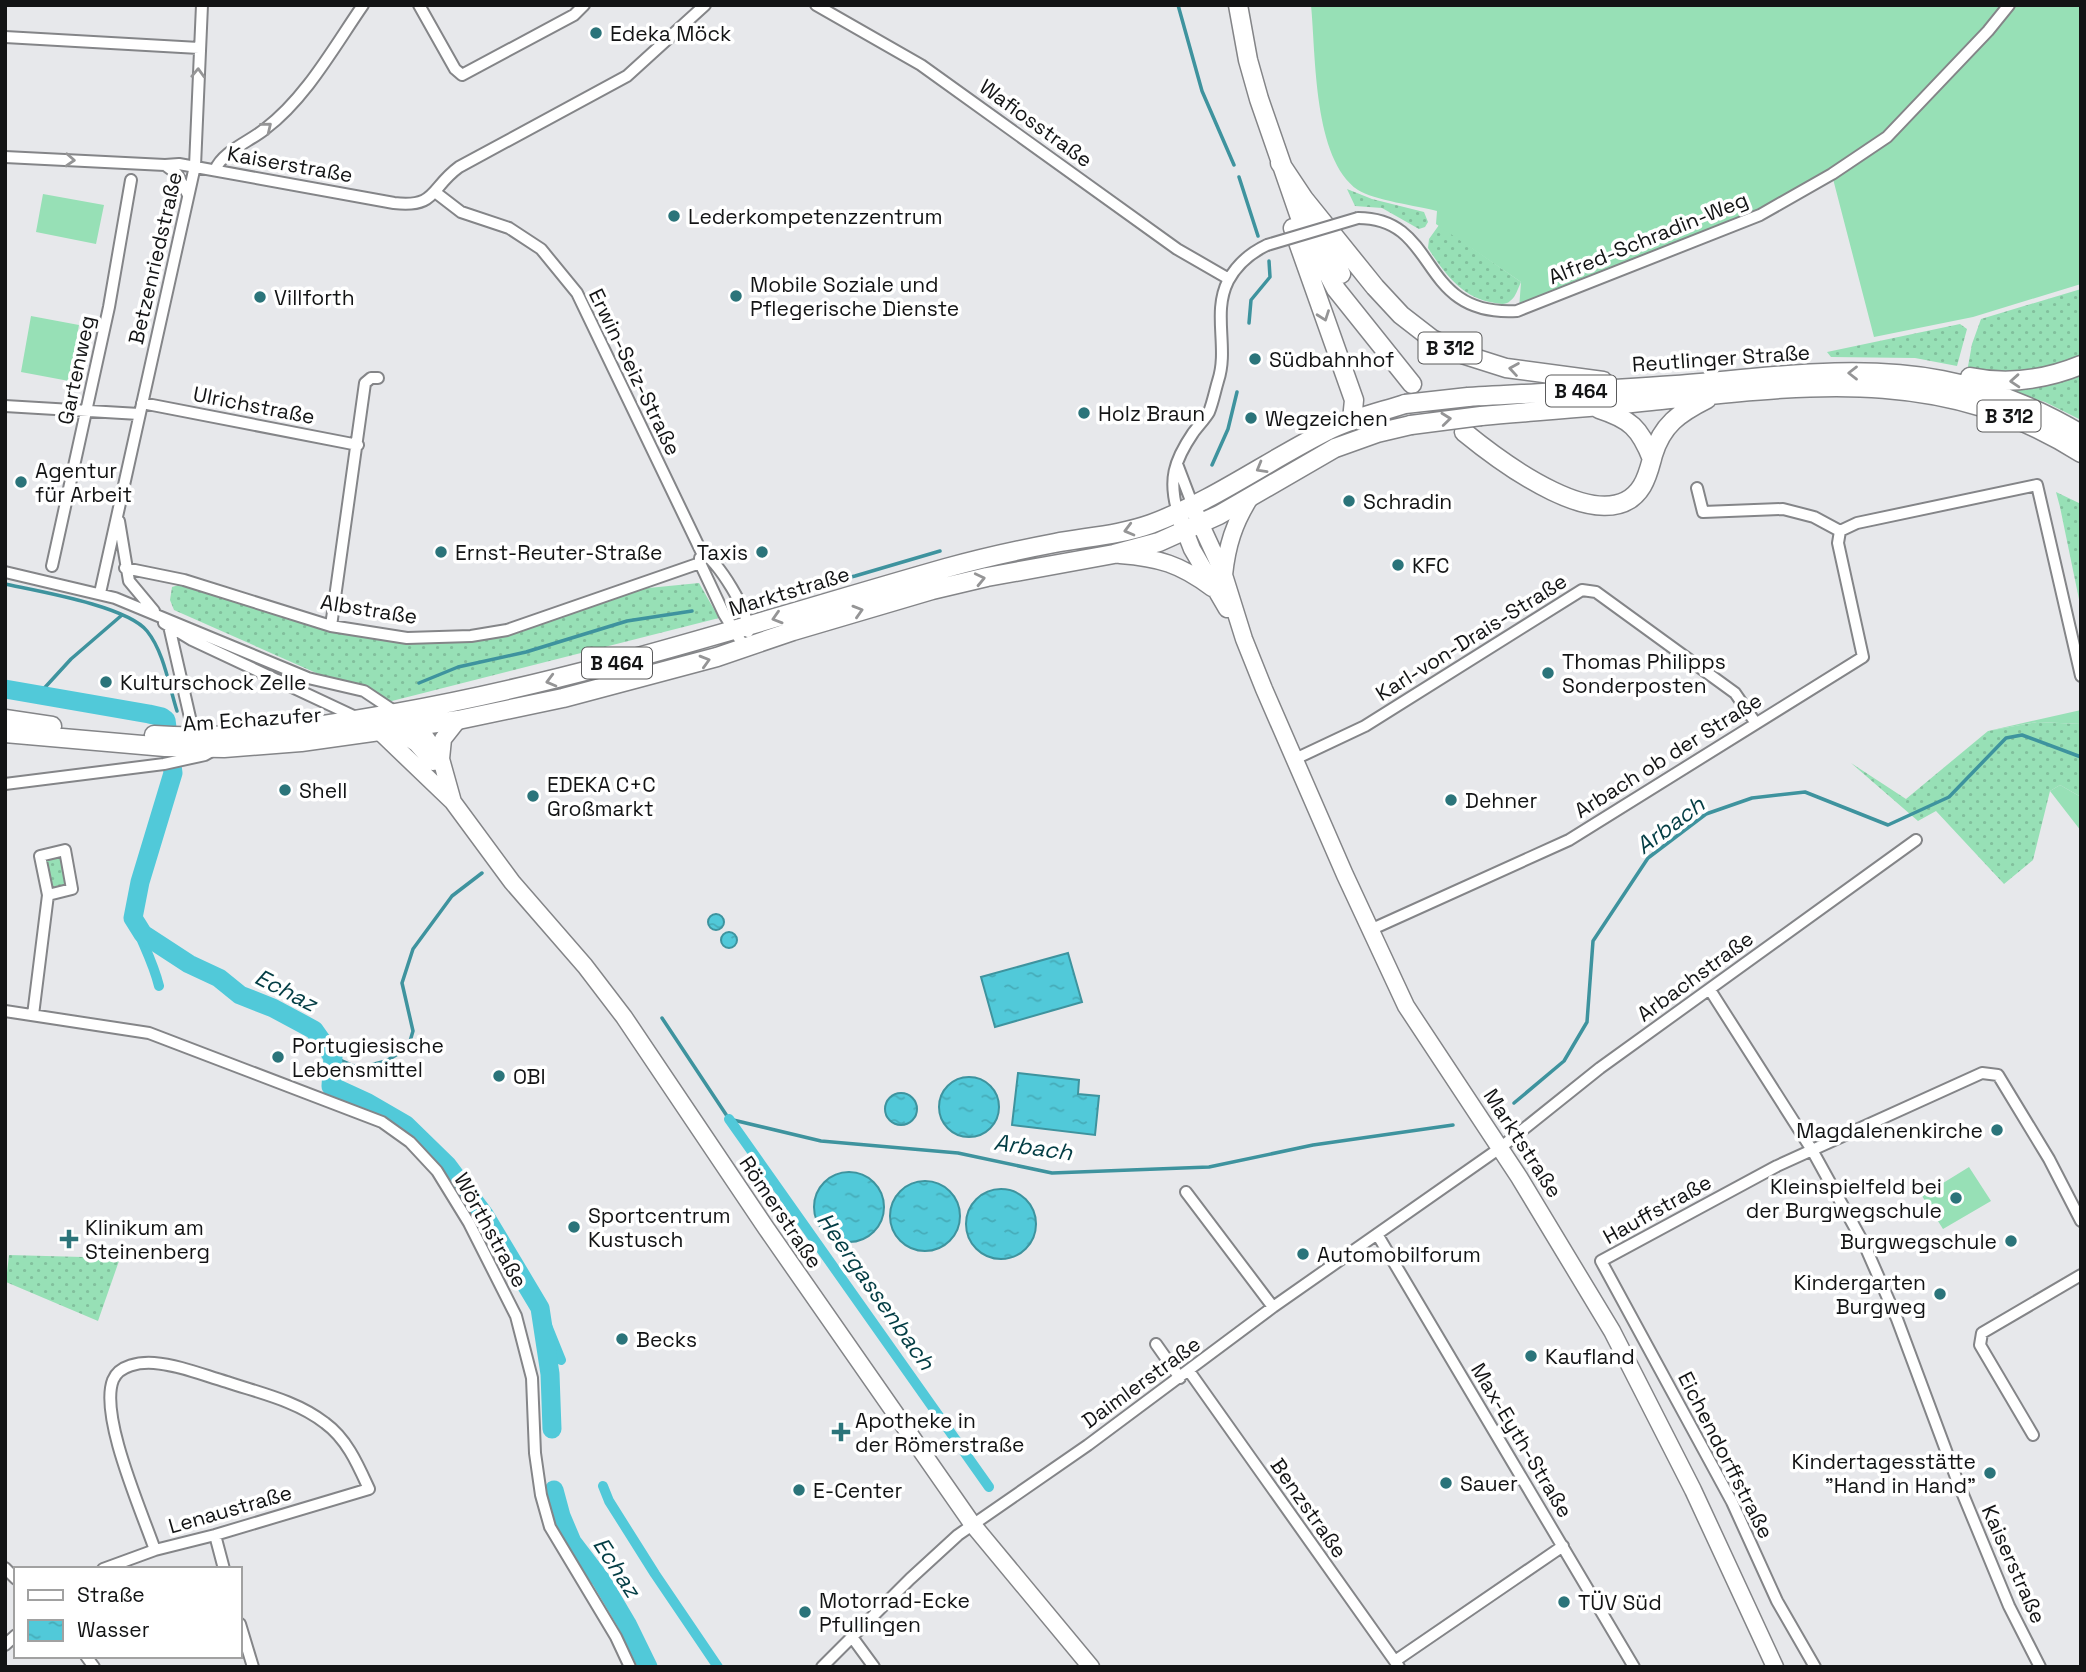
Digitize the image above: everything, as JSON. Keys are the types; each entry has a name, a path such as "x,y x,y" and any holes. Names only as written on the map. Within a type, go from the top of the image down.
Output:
{"main road":[{"name":"B 312","path":"1238,5 1248,60 1303,226 1336,289 1412,384"},
{"name":"B 312","path":"1280,163 1304,199 1390,304 1432,339 1465,355 1506,368 1655,386"},
{"name":"B 312","path":"1280,163 1290,217 1354,400 1352,420"},
{"name":"B 312","path":"1304,199 1367,327"},
{"name":"B 312","path":"1937,386 1965,376 2013,382 2047,376 2081,365"},
{"name":"Reutlinger Straße","path":"1185,510 1322,434 1352,420 1405,404 1468,397 1853,372 1937,386"},
{"name":"B 312","path":"1937,386 2020,404 2081,434"},
{"name":"B 312","path":"1937,386 2016,419 2081,453"},
{"name":"Reutlinger Straße","path":"1192,528 1250,498 1335,448 1377,433 1411,425 1716,394 1937,386"},
{"name":"B 312","path":"1464,432 1499,459 1547,488 1583,503 1614,505 1629,499 1640,489 1648,476 1664,428 1674,418 1716,394"},
{"path":"1592,407 1620,416 1629,422 1639,432 1652,458"},
{"path":"1224,575 1227,549 1235,523 1250,498"},
{"path":"1185,510 1192,528"},
{"name":"Marktstraße","path":"381,722 524,688 741,629 973,561 1057,542 1112,535 1185,510"},
{"name":"Marktstraße","path":"417,725 458,720 563,698 664,673 932,590 1114,554 1159,542 1192,528"},
{"name":"Marktstraße","path":"1192,528 1224,575 1244,639 1370,930 1406,1006 1500,1148 1625,1354 1693,1490 1775,1667"},
{"name":"Marktstraße","path":"1192,528 1219,594 1244,639"},
{"path":"1114,554 1148,557 1181,567 1219,594"},
{"name":"Am Echazufer","path":"5,719 62,727 164,749"},
{"path":"441,759 443,739 458,720"},
{"path":"381,722 399,750 453,802"},
{"name":"Am Echazufer","path":"188,744 215,749 282,744 348,734 381,722"},
{"name":"Am Echazufer","path":"5,733 164,749 297,730 381,722 417,725"},
{"name":"Römerstraße","path":"381,722 416,743 445,777"},
{"name":"Römerstraße","path":"417,725 441,759 453,802 512,882 624,1017 766,1228 973,1525 1091,1667"},
{"path":"348,734 399,750"}],"street":[{"name":"Betzenriedstraße","path":"100,593 195,166 202,5"},
{"path":"215,170 226,155 272,124 290,105 363,5"},
{"path":"425,8 457,72 462,75 573,15 584,5"},
{"path":"435,192 443,180 458,167 627,76 705,5"},
{"name":"Wafiosstraße","path":"816,5 921,65 1177,249 1229,279"},
{"name":"Alfred-Schradin-Weg","path":"1229,279 1248,255 1266,245 1358,218 1382,220 1403,231 1416,245 1441,283 1463,301 1486,310 1517,311 1760,215 1832,174 1887,136 1988,31 2009,5"},
{"path":"5,37 200,48"},
{"name":"Kaiserstraße","path":"5,157 179,164 410,205 424,202 435,192"},
{"path":"164,165 174,171 188,195"},
{"name":"Gartenweg","path":"52,566 87,411 131,180"},
{"name":"Erwin-Seiz-Straße","path":"435,192 461,212 509,228 541,249 577,293 700,557 741,629"},
{"path":"1185,510 1172,486 1183,448 1209,412 1221,372 1220,307 1229,279"},
{"path":"331,626 366,383 371,378 377,378"},
{"name":"Ulrichstraße","path":"5,406 87,411 141,409 358,445"},
{"path":"1177,464 1185,510"},
{"path":"1697,488 1703,512 1783,509 1814,517 1840,531 1857,523 2037,485 2081,676"},
{"name":"Betzenriedstraße","path":"118,515 125,568"},
{"name":"Arbach ob der Straße","path":"1370,930 1569,839 1863,657 1838,543 1840,531"},
{"name":"Erwin-Seiz-Straße","path":"700,557 718,569 742,608 741,629 745,648"},
{"name":"Albstraße","path":"125,568 184,580 331,626 407,638 471,636 533,623 700,557"},
{"path":"125,568 129,581 156,613"},
{"path":"5,572 115,597 307,678 364,691 381,722"},
{"name":"Karl-von-Drais-Straße","path":"1295,759 1365,726 1582,590 1596,592 1735,693 1755,722"},
{"path":"115,597 192,639 381,722"},
{"path":"169,626 176,649 188,744"},
{"path":"176,649 192,639"},
{"path":"5,784 164,749"},
{"name":"Arbachstraße","path":"1500,1148 1600,1068 1916,840"},
{"path":"33,1015 48,895"},
{"name":"Kaiserstraße","path":"1710,990 1812,1150 1865,1246 1897,1319 1957,1480 2009,1606 2040,1667"},
{"name":"Wörthstraße","path":"5,1011 149,1033 382,1122 410,1142 436,1171 469,1223 516,1316 532,1378 541,1495 550,1527 616,1637 630,1667"},
{"name":"Hauffstraße","path":"1601,1261 1812,1150 1982,1073 1998,1075 2049,1159 2081,1221"},
{"name":"Daimlerstraße","path":"822,1667 958,1535 1273,1307 1500,1148"},
{"path":"1186,1192 1273,1307"},
{"name":"Max-Eyth-Straße","path":"1377,1234 1634,1667"},
{"name":"Eichendorffstraße","path":"1601,1261 1732,1502 1777,1601 1815,1667"},
{"path":"2032,1435 1980,1345 1982,1333 2081,1275"},
{"name":"Benzstraße","path":"1156,1344 1184,1374 1397,1664"},
{"name":"Lenaustraße","path":"108,1567 155,1550 369,1489 355,1456 328,1425 306,1409 189,1370 154,1363 124,1368 114,1377 110,1392 117,1440 155,1550"},
{"path":"215,1535 223,1567"},
{"path":"1397,1664 1563,1546"},
{"path":"242,1631 253,1667"},
{"path":"852,1637 874,1667"}],"green space":[{"path":"1311,5 2008,5 1887,135 1760,213 1519,309 1521,282 1436,224 1437,211 1365,194 1343,175 1332,155 1320,105"},
{"path":"2011,5 2081,5 2081,284 1973,317 1874,337 1832,175 1888,137"},
{"path":"1347,189 1372,199 1424,212 1428,222 1425,227 1419,229 1382,208 1355,206"},
{"path":"43,194 104,205 96,244 36,232"},
{"path":"1439,225 1521,282 1512,299 1503,304 1484,301 1456,283 1428,248 1429,239"},
{"path":"2081,289 2081,357 2048,368 1999,373 1967,372 1972,344 1981,319"},
{"path":"31,316 79,325 69,381 21,372"},
{"path":"1960,324 1967,329 1957,366 1915,358 1831,357 1827,352"},
{"path":"2081,370 2081,420 2045,402 2003,389"},
{"path":"2056,492 2081,504 2081,609 2060,507"},
{"path":"699,583 719,618 384,703 174,610 170,600 172,587 182,584 330,630 473,639 618,591"},
{"path":"2081,710 2081,724 2037,722 1988,731"},
{"path":"2037,722 2081,724 2081,797 2060,785 2050,791 2033,860 2004,884 1936,811 1918,821 1851,763 1906,799 1988,731"},
{"path":"2060,785 2081,797 2081,831 2050,791"},
{"path":"62,855 68,886 51,890 44,859"},
{"name":"Kleinspielfeld bei der Burgwegschule","path":"1969,1167 1991,1201 1943,1229 1922,1196"},
{"path":"9,1255 120,1258 98,1321 6,1282"}],"water":[{"path":"713,914 719,914 724,922 722,928 713,930 708,925 708,919"},
{"path":"726,932 732,932 737,940 735,946 726,948 721,943 721,937"},
{"path":"1068,953 1082,1002 995,1027 981,977"},
{"path":"1018,1073 1079,1080 1078,1094 1099,1096 1095,1135 1012,1125"},
{"path":"963,1077 975,1077 994,1090 999,1107 997,1119 986,1132 975,1137 963,1137 944,1124 939,1113 939,1101 952,1082"},
{"path":"901,1093 912,1098 917,1109 912,1120 901,1125 890,1120 885,1109 890,1098"},
{"path":"856,1172 869,1178 878,1187 882,1193 882,1221 874,1232 863,1240 842,1242 824,1232 816,1221 814,1200 824,1182 835,1174"},
{"path":"932,1181 945,1187 954,1196 958,1202 958,1230 950,1241 939,1249 918,1251 900,1241 892,1230 890,1209 900,1191 911,1183"},
{"path":"1008,1189 1021,1195 1030,1204 1034,1210 1034,1238 1026,1249 1015,1257 994,1259 976,1249 968,1238 966,1217 976,1199 987,1191"}],"waterway":[{"path":"1178,5 1202,91 1234,165"},
{"path":"1239,177 1258,236"},
{"path":"1249,323 1251,300 1270,277 1269,261"},
{"path":"1212,465 1228,429 1237,392"},
{"path":"760,599 855,576 940,551"},
{"path":"5,584 102,607 136,622 147,631 158,649 177,711"},
{"path":"419,683 458,667 526,652 627,621 692,611"},
{"path":"38,695 71,659 122,615"},
{"name":"Echaz","path":"5,689 149,714 166,720 173,773 140,882 133,918 143,934 189,964 219,978 240,995 273,1008 314,1030 333,1057 331,1086 406,1125 447,1165 485,1216 540,1308 550,1374 552,1429"},
{"name":"Arbach","path":"1514,1103 1564,1061 1587,1022 1593,941 1648,858 1706,814 1752,798 1805,792 1888,825 1949,797 2006,738 2022,735 2081,757"},
{"name":"Arbach","path":"333,1057 359,1068 386,1061 408,1048 413,1031 402,983 413,949 452,896 482,873"},
{"path":"133,918 159,986"},
{"name":"Arbach","path":"662,1018 729,1119 821,1141 958,1153 1052,1173 1209,1167 1313,1145 1453,1125"},
{"name":"Heergassenbach","path":"729,1119 989,1487"},
{"path":"540,1308 561,1360"},
{"path":"603,1486 609,1501 655,1574 718,1667"},
{"name":"Echaz","path":"554,1490 572,1542 601,1580 648,1667"}],"place":[{"name":"Edeka Möck","path":"596,33"},
{"name":"Lederkompetenzzentrum","path":"674,216"},
{"name":"Mobile Soziale und Pflegerische Dienste","path":"736,296"},
{"name":"Villforth","path":"260,297"},
{"name":"Südbahnhof","path":"1255,359"},
{"name":"Holz Braun","path":"1084,413"},
{"name":"Wegzeichen","path":"1251,418"},
{"name":"Agentur für Arbeit","path":"21,482"},
{"name":"Schradin","path":"1349,501"},
{"name":"Ernst-Reuter-Straße","path":"441,552"},
{"name":"Taxis","path":"762,552"},
{"name":"KFC","path":"1398,565"},
{"name":"Thomas Philipps Sonderposten","path":"1548,673"},
{"name":"Kulturschock Zelle","path":"106,682"},
{"name":"Shell","path":"285,790"},
{"name":"EDEKA C+C Großmarkt","path":"533,796"},
{"name":"Dehner","path":"1451,800"},
{"name":"Portugiesische Lebensmittel","path":"278,1057"},
{"name":"OBI","path":"499,1076"},
{"name":"Magdalenenkirche","path":"1997,1130"},
{"name":"Kleinspielfeld bei der Burgwegschule","path":"1956,1198"},
{"name":"Sportcentrum Kustusch","path":"574,1227"},
{"name":"Klinikum am Steinenberg","path":"69,1239"},
{"name":"Burgwegschule","path":"2011,1241"},
{"name":"Automobilforum","path":"1303,1254"},
{"name":"Kindergarten Burgweg","path":"1940,1294"},
{"name":"Becks","path":"622,1339"},
{"name":"Kaufland","path":"1531,1356"},
{"name":"Apotheke in der Römerstraße","path":"841,1432"},
{"name":"Kindertagesstätte \"Hand in Hand\"","path":"1990,1473"},
{"name":"Sauer","path":"1446,1483"},
{"name":"E-Center","path":"799,1490"},
{"name":"TÜV Süd","path":"1564,1602"},
{"name":"Motorrad-Ecke Pfullingen","path":"805,1612"}]}
